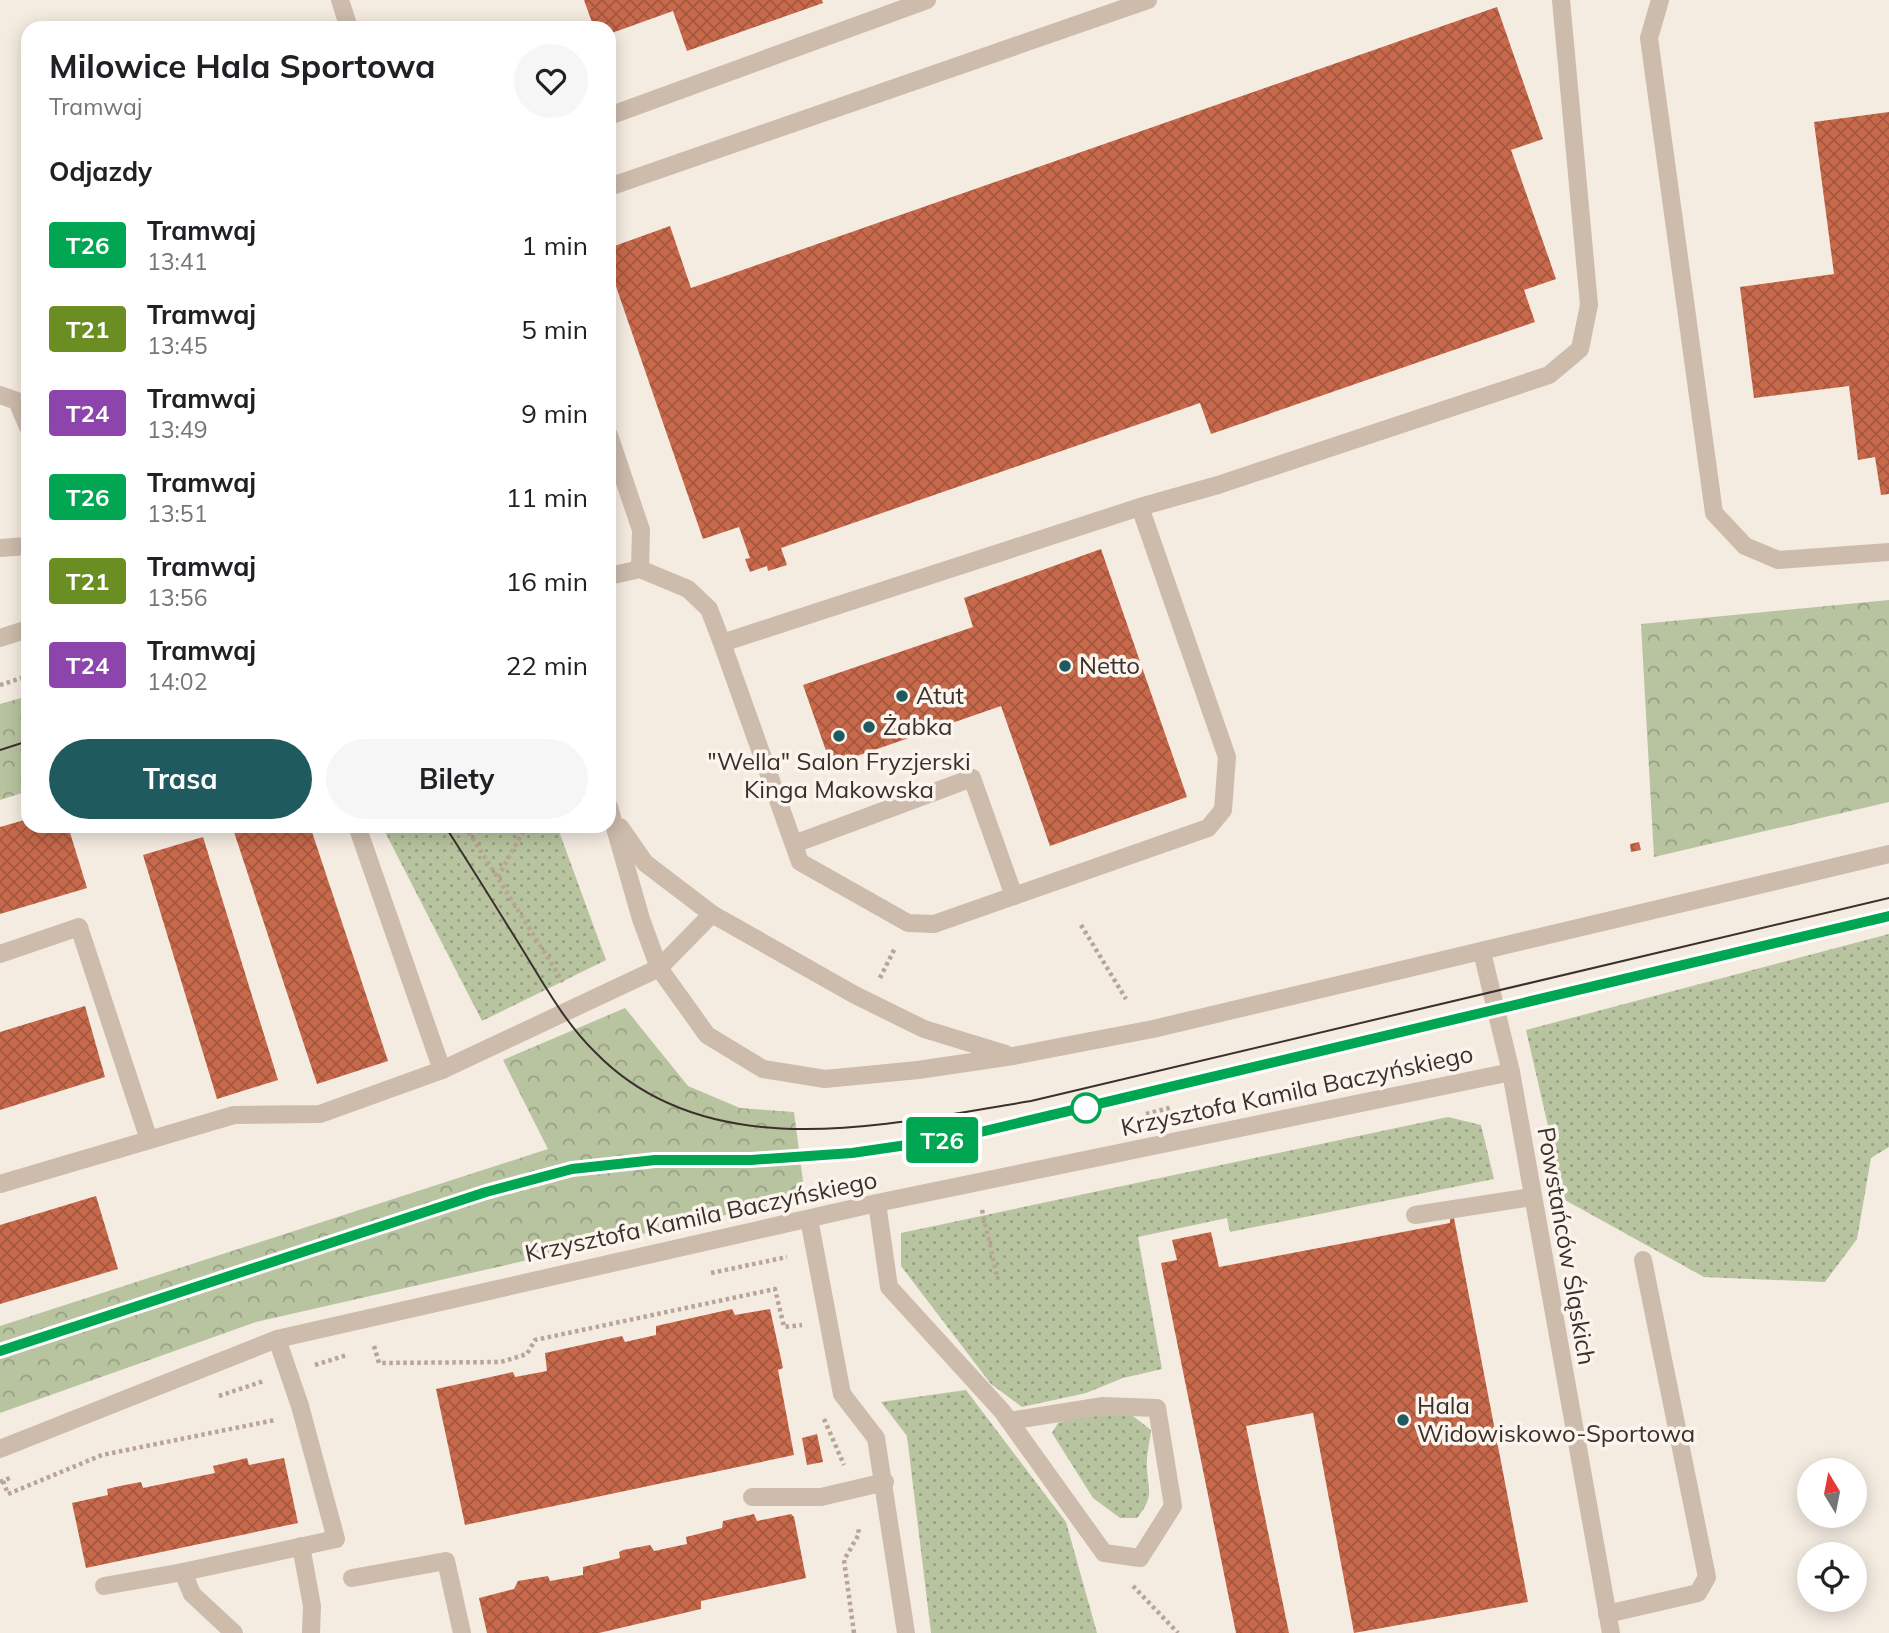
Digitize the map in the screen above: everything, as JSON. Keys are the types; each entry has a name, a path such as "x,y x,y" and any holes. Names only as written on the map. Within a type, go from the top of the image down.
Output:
{"street":[{"path":"340,0 347,21"},
{"path":"616,114 927,0"},
{"path":"616,185 1148,0"},
{"path":"722,643 1140,507 1218,485 1549,375 1580,349 1589,305 1561,0"},
{"path":"1660,0 1649,38 1714,513 1745,546 1778,560 1888,558"},
{"path":"0,396 17,401 21,410"},
{"path":"616,456 641,530 640,569"},
{"path":"616,574 640,569 688,589 709,609 800,862 908,923 934,924 1208,828 1223,810 1227,757 1140,507"},
{"path":"0,548 21,547"},
{"path":"0,638 21,631"},
{"path":"794,844 972,778 1014,895"},
{"path":"616,819 645,863 712,914 855,995 924,1029 1013,1056"},
{"path":"616,831 641,919 659,968 707,1035 763,1069 825,1079 918,1070 1013,1056 1153,1028 1889,854"},
{"path":"359,833 442,1070"},
{"path":"0,1184 234,1115 320,1114 442,1070 577,1004 659,968 712,914"},
{"path":"0,954 79,927 149,1140"},
{"name":"Powstańców Śląskich","path":"1482,952 1511,1072 1611,1633"},
{"name":"Krzysztofa Kamila Baczyńskiego","path":"0,1449 276,1339 384,1312 877,1203 1511,1072"},
{"path":"1415,1215 1532,1197"},
{"path":"877,1203 889,1287 1009,1421 1104,1553 1140,1558 1173,1506 1157,1408 1104,1406 1009,1421"},
{"path":"809,1219 842,1394 876,1438 885,1482 906,1633"},
{"path":"1607,1614 1698,1593 1707,1577 1643,1259"},
{"path":"104,1586 336,1539 302,1414 276,1339"},
{"path":"752,1497 821,1497 885,1482"},
{"path":"301,1546 312,1606 311,1633"},
{"path":"352,1578 446,1561 462,1633"},
{"path":"183,1572 192,1594 234,1633"}],"path":[{"path":"0,685 21,678"},
{"path":"469,833 577,1004"},
{"path":"497,878 522,833"},
{"path":"878,981 908,923"},
{"path":"1081,925 1126,999"},
{"path":"1146,1114 1172,1107"},
{"path":"981,1209 998,1280"},
{"path":"706,1274 786,1256 793,1267"},
{"path":"373,1346 379,1363 501,1362 527,1354 535,1340 775,1289 784,1327 803,1325"},
{"path":"801,1314 806,1336"},
{"path":"361,1350 387,1343"},
{"path":"212,1398 349,1354"},
{"path":"15,1476 2,1482 8,1494 102,1455 302,1414"},
{"path":"823,1415 853,1491 859,1534 845,1560 853,1633"},
{"path":"1100,1548 1178,1633"}],"green space":[{"path":"1889,600 1889,802 1654,857 1641,624"},
{"path":"21,698 21,793 0,800 0,704"},
{"path":"386,833 560,833 606,960 482,1021"},
{"path":"1889,934 1889,1147 1871,1158 1857,1239 1825,1282 1704,1277 1565,1200 1526,1030"},
{"path":"625,1008 688,1086 740,1108 794,1112 805,1197 256,1322 0,1413 0,1326 548,1149 503,1060"},
{"path":"1448,1117 1481,1125 1494,1179 1230,1232 1227,1218 1138,1237 1162,1369 1123,1378 1086,1393 1022,1407 991,1384 901,1266 901,1233"},
{"path":"966,1390 1066,1522 1097,1633 931,1633 907,1436 881,1402"},
{"path":"1105,1410 1129,1413 1151,1430 1147,1458 1149,1495 1137,1518 1120,1518 1093,1498 1052,1433 1058,1423"}],"building":[{"path":"584,0 822,0 823,3 687,51 673,11 616,31 616,21 592,21"},
{"path":"1497,7 1543,139 1511,150 1556,279 1524,290 1535,322 1211,434 1200,403 781,548 787,565 768,571 767,566 750,572 745,559 750,558 739,527 703,539 616,286 616,245 670,226 691,288"},
{"path":"1889,112 1889,494 1881,495 1875,457 1858,460 1849,386 1754,398 1740,287 1834,274 1814,122"},
{"name":"Netto","path":"1101,549 1187,797 1050,846 1001,706 831,765 803,685 973,627 964,598"},
{"path":"21,821 21,833 70,833 87,888 0,914 0,827"},
{"path":"234,833 312,833 388,1061 317,1084"},
{"path":"203,837 278,1080 217,1099 143,855"},
{"path":"1639,842 1641,850 1631,852 1630,844"},
{"path":"85,1006 105,1077 0,1110 0,1032"},
{"path":"96,1196 118,1269 0,1304 0,1225"},
{"name":"Hala Widowiskowo-Sportowa","path":"1454,1218 1528,1602 1354,1633 1313,1413 1246,1426 1289,1633 1236,1633 1161,1263 1177,1260 1172,1240 1211,1232 1219,1267 1450,1223 1450,1219"},
{"path":"732,1309 735,1315 770,1309 783,1368 778,1370 794,1455 465,1525 436,1389 513,1372 515,1377 547,1371 545,1353 622,1336 625,1342 656,1335 656,1326"},
{"path":"817,1434 823,1462 807,1465 802,1438"},
{"path":"247,1458 249,1465 284,1458 298,1523 86,1568 72,1503 108,1495 107,1489 120,1486 141,1482 143,1488 215,1473 213,1466"},
{"path":"754,1514 757,1521 791,1514 794,1517 806,1578 701,1601 701,1609 599,1633 487,1633 479,1598 514,1589 518,1581 548,1576 550,1581 583,1575 583,1567 620,1558 619,1552 623,1550 650,1545 654,1551 687,1544 686,1537 722,1528 723,1521"}],"tram line":[{"path":"0,750 21,743"},
{"path":"449,833 556,1004 595,1052 640,1089 691,1112 745,1125 802,1129 919,1120 1031,1101 1889,898"},
{"path":"0,1352 486,1192 572,1169 655,1160 752,1160 851,1153 955,1138 1889,916"},
{"name":"T26","path":"0,1351 486,1192 572,1169 655,1160 751,1160 852,1153 955,1138 1889,916"}],"place":[{"name":"Netto","path":"1065,666"},
{"name":"Atut","path":"902,696"},
{"name":"Żabka","path":"869,727"},
{"name":"\"Wella\" Salon Fryzjerski Kinga Makowska","path":"839,736"},
{"name":"Hala Widowiskowo-Sportowa","path":"1403,1420"}]}
